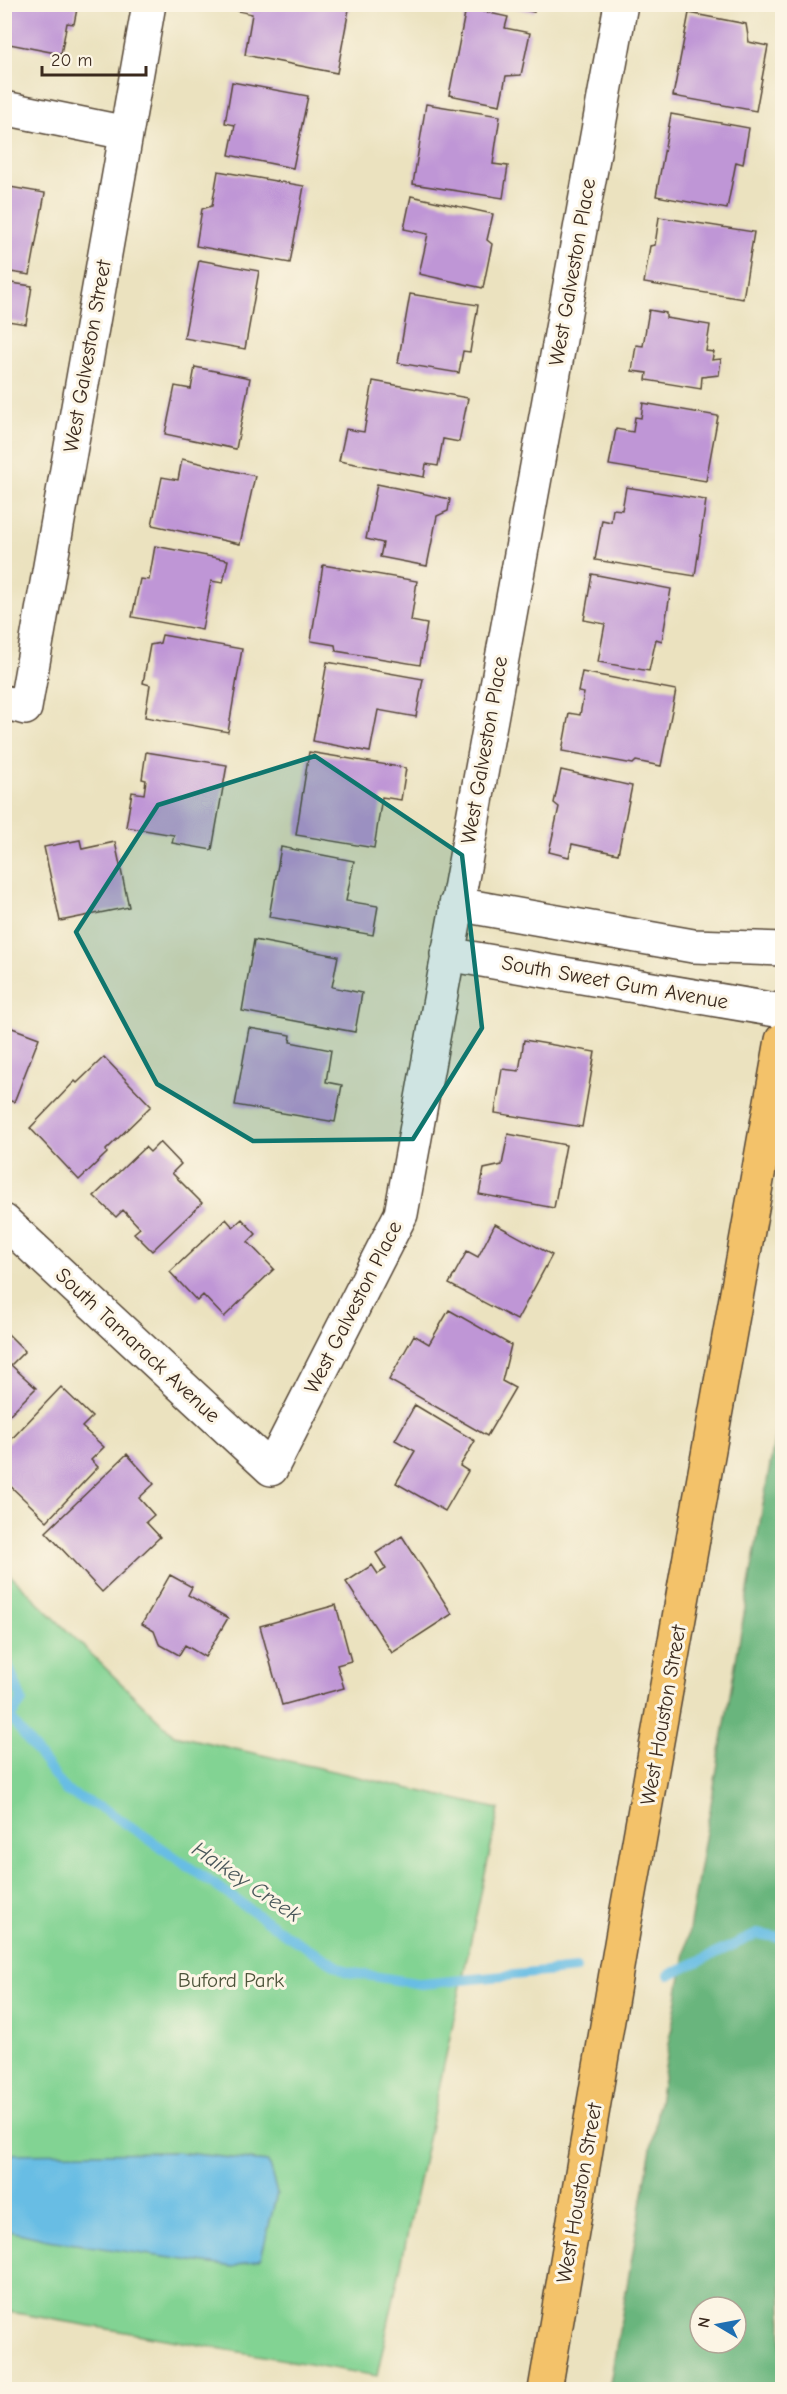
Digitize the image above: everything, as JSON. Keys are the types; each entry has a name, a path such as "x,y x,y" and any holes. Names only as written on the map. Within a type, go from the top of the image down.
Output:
{"main road":[{"name":"West Houston Street","path":"545,2390 623,1932 783,1040"}],"street":[{"name":"West Galveston Street","path":"15,705 126,133 148,4"},
{"name":"West Galveston Place","path":"271,1469 401,1214 621,4"},
{"path":"4,108 126,133"},
{"path":"456,904 693,946 783,949"},
{"name":"South Sweet Gum Avenue","path":"447,954 783,1011"},
{"name":"South Tamarack Avenue","path":"4,1221 271,1469"}],"highlighted area":[{"path":"315,756 462,855 482,1028 413,1139 253,1141 157,1084 76,932 158,805"}],"green space":[{"path":"782,1396 782,2389 609,2389"},
{"name":"Buford Park","path":"4,1569 174,1735 499,1809 377,2376 5,2311"}],"water":[{"path":"176,2152 268,2162 277,2193 261,2258 233,2267 48,2240 5,2230 5,2154"}],"building":[{"path":"4,4 78,4 74,24 67,23 61,54 4,43"},
{"path":"239,4 350,4 337,73 245,55 252,14 238,11"},
{"path":"497,4 536,4 534,12"},
{"path":"466,8 508,17 505,28 530,33 521,75 506,76 500,105 449,95"},
{"path":"689,13 746,24 749,42 768,46 756,111 673,96"},
{"path":"232,82 308,96 293,168 229,155 235,125 225,123"},
{"path":"426,104 500,116 493,164 508,166 503,198 413,184"},
{"path":"671,114 749,128 743,164 736,162 727,209 656,196"},
{"path":"218,171 304,186 290,263 196,246 202,209 212,206"},
{"path":"4,186 45,193 30,275 4,271"},
{"path":"411,196 493,214 487,240 492,244 483,288 419,274 428,234 404,229"},
{"path":"659,217 754,232 743,299 644,283 650,246 655,245"},
{"path":"199,260 259,271 245,349 184,338"},
{"path":"4,282 32,286 26,324 8,321 6,333"},
{"path":"410,294 478,305 470,352 463,351 459,373 398,363"},
{"path":"649,310 666,313 666,318 710,325 706,351 714,352 712,360 721,359 719,375 702,377 701,389 646,380 647,373 632,371 636,345 643,346"},
{"path":"195,367 250,378 236,449 165,434 175,386 191,389"},
{"path":"373,381 468,398 459,442 443,439 438,466 426,464 424,477 339,461 346,429 364,432"},
{"path":"643,403 718,416 706,481 609,465 616,429 633,432 635,417 641,418"},
{"path":"182,459 255,476 240,544 152,525 162,477 178,480"},
{"path":"377,484 450,499 448,511 437,516 427,566 380,557 383,543 366,539"},
{"path":"626,487 706,500 695,576 595,560 602,520 611,522 613,509 622,510"},
{"path":"155,546 228,560 223,583 211,581 202,630 132,617 140,579 149,580"},
{"path":"323,565 417,581 411,621 427,624 420,665 336,651 335,645 311,641"},
{"path":"592,574 671,589 662,641 656,639 649,671 598,662 605,624 584,620"},
{"path":"162,635 242,649 228,732 145,717 150,685 143,683 150,645 160,643"},
{"path":"327,662 423,679 416,717 378,710 370,752 313,741"},
{"path":"582,672 676,690 661,766 636,761 633,764 562,751 569,713 580,715 584,693 578,692"},
{"path":"146,752 227,765 212,850 172,843 174,835 126,827 132,792 144,794 146,780 142,779"},
{"path":"309,752 406,768 401,800 382,797 374,848 296,835"},
{"path":"561,770 632,786 618,854 572,844 569,857 549,852 559,807 554,803"},
{"path":"80,840 82,849 115,842 129,907 60,921 44,847"},
{"path":"281,847 354,861 346,901 378,906 373,935 269,917"},
{"path":"254,940 338,956 332,987 362,993 355,1032 242,1011"},
{"path":"4,1025 39,1038 14,1102 4,1099"},
{"path":"249,1028 291,1035 290,1042 331,1050 326,1082 342,1085 335,1122 235,1105"},
{"path":"524,1040 595,1052 582,1127 495,1113 502,1069 519,1071"},
{"path":"104,1057 151,1106 79,1180 30,1128 75,1081 77,1083"},
{"path":"508,1134 566,1145 554,1208 479,1194 484,1169 502,1165"},
{"path":"160,1142 181,1164 172,1173 202,1203 152,1251 134,1233 140,1228 123,1210 116,1217 94,1196 145,1147 150,1152"},
{"path":"226,1219 233,1227 242,1219 256,1234 248,1242 274,1269 224,1317 203,1295 197,1301 170,1272"},
{"path":"495,1224 552,1255 517,1320 449,1284 467,1251 478,1257"},
{"path":"449,1310 511,1345 502,1381 515,1388 487,1436 389,1380 414,1335 429,1344"},
{"path":"4,1330 25,1351 11,1365 36,1388 4,1420"},
{"path":"61,1387 92,1417 82,1427 104,1447 91,1460 98,1467 47,1521 4,1480 4,1447"},
{"path":"415,1405 475,1441 460,1466 468,1471 445,1511 396,1483 415,1451 395,1440"},
{"path":"127,1454 154,1484 139,1498 154,1515 146,1522 160,1537 102,1592 46,1532"},
{"path":"402,1536 452,1614 392,1653 346,1582 372,1565 378,1574 386,1569 376,1553"},
{"path":"170,1575 192,1587 188,1595 228,1618 205,1657 185,1645 179,1655 159,1644 154,1631 142,1624"},
{"path":"336,1605 351,1661 337,1665 344,1688 282,1705 260,1626"}],"waterway":[{"name":"Haikey Creek","path":"4,1654 22,1701 10,1717 66,1791 107,1811 288,1936 347,1972 422,1984 576,1969"},
{"name":"Haikey Creek","path":"669,1975 757,1934 782,1938"}]}
